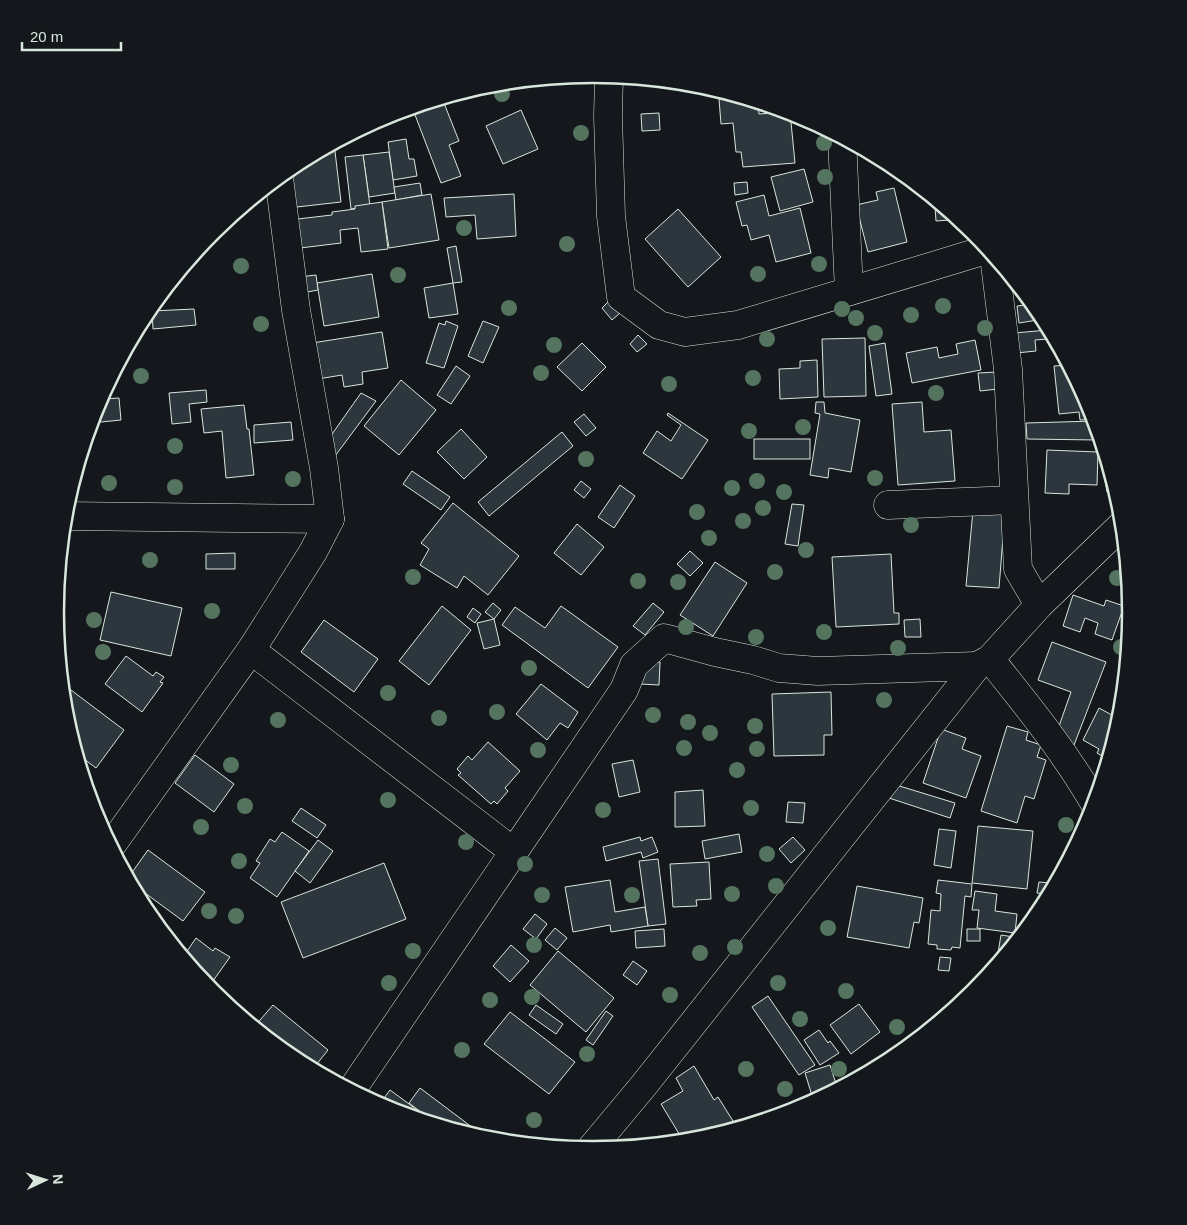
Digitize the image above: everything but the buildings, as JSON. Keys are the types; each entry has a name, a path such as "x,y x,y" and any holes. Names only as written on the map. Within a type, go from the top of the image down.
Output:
{"street":[{"path":"609,83 611,216 621,297 659,326 685,332 738,325 981,251"},
{"path":"842,145 849,291"},
{"path":"115,840 251,650 313,552 330,519 324,468 296,310 280,186"},
{"path":"995,267 1008,369 1018,568 1039,605"},
{"path":"888,506 1014,500"},
{"path":"73,516 330,519"},
{"path":"595,1142 650,1077 984,662 1039,605 1117,530"},
{"path":"355,1086 624,690 634,664 664,638 779,668 818,671 984,662 1036,716 1090,795"},
{"path":"251,650 514,852"}]}
